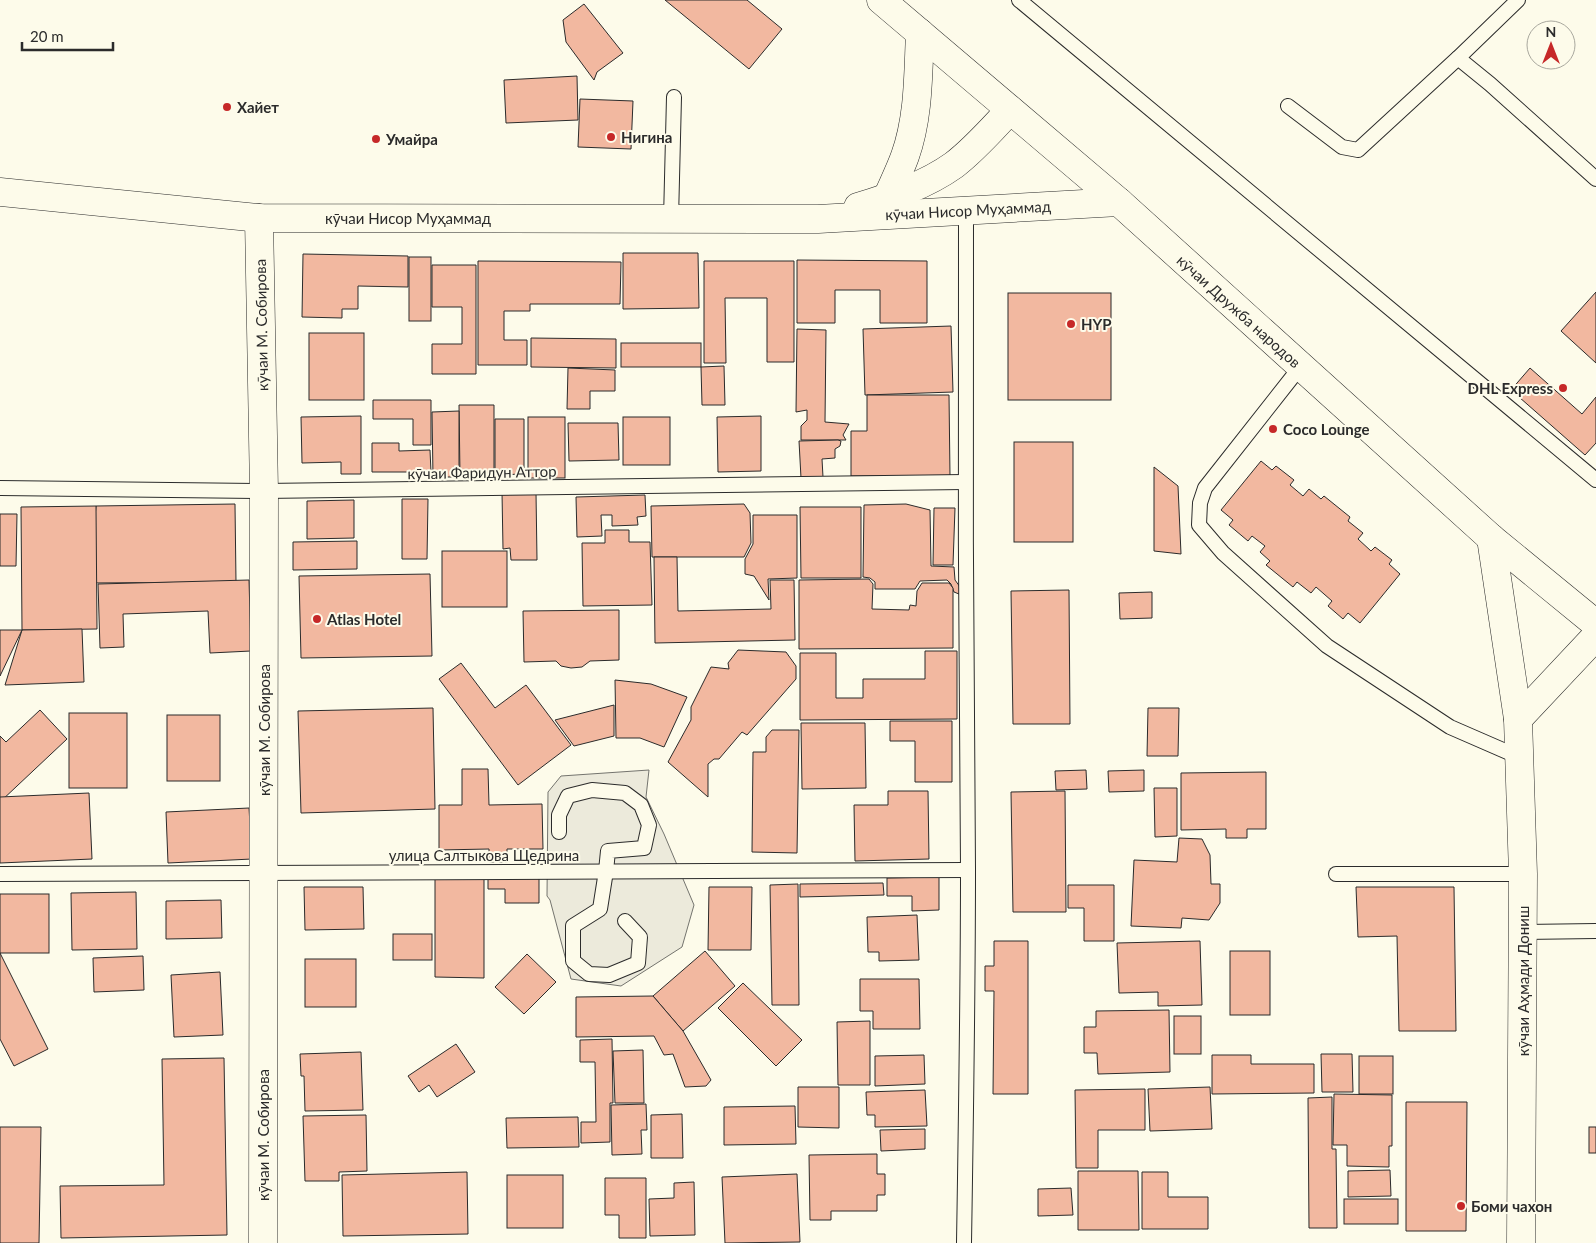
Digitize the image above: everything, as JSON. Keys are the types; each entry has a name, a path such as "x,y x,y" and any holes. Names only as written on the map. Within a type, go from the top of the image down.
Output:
{"street":[{"name":"кӯчаи Дружба народов","path":"881,0 1119,202 1492,538 1596,624"},
{"path":"886,198 905,155 912,126 917,92 920,33"},
{"name":"кӯчаи Нисор Муҳаммад","path":"818,219 886,198 926,181 954,164 980,142 1010,110"},
{"name":"кӯчаи Нисор Муҳаммад","path":"0,192 259,218 818,219 1119,202"},
{"name":"кӯчаи М. Собирова","path":"259,218 264,490 263,1243"},
{"name":"кӯчаи Аҳмади Дониш","path":"1492,538 1518,719 1523,874 1522,1243"},
{"path":"1518,719 1596,636"}],"lane":[{"path":"1019,0 1596,480"},
{"path":"1288,106 1342,147 1358,150 1518,0"},
{"path":"1458,58 1490,84 1596,179"},
{"path":"671,219 674,97"},
{"path":"964,1243 968,870 965,482 966,210"},
{"path":"1302,366 1205,488 1200,503 1199,525 1223,553 1326,646 1450,727 1519,757"},
{"name":"кӯчаи Фаридун Аттор","path":"0,488 264,490 965,482"},
{"path":"559,832 559,815 568,796 592,790 625,793 641,805 649,825 644,848 608,852 600,909 573,926 573,961 589,974 610,976 638,963 640,936 625,921"},
{"name":"улица Салтыкова Щедрина","path":"0,874 968,870"},
{"path":"1336,874 1523,874"},
{"path":"1523,932 1596,931"}],"shaded area":[{"path":"649,770 646,797 694,905 682,947 621,986 571,979 550,900 547,896 548,792 561,776"}],"building":[{"path":"665,0 747,0 782,29 749,69"},
{"path":"584,4 623,53 597,72 594,80 566,42 563,20"},
{"path":"577,76 578,120 506,123 504,80"},
{"path":"580,99 633,101 631,149 578,147"},
{"path":"623,253 698,253 699,308 623,309"},
{"path":"303,254 408,256 408,287 358,286 358,309 342,309 342,318 302,317"},
{"path":"409,257 431,257 431,321 409,321"},
{"path":"797,260 927,261 927,323 880,323 880,290 835,290 835,323 797,323"},
{"path":"478,261 621,262 620,304 530,304 530,311 504,311 504,340 527,340 527,365 478,365"},
{"path":"704,261 794,261 794,362 767,362 767,298 725,298 726,363 704,363"},
{"path":"432,265 476,265 476,374 432,374 432,344 462,344 462,307 432,307"},
{"path":"1596,292 1596,363 1561,331"},
{"path":"1008,293 1111,293 1111,400 1008,400"},
{"path":"951,326 953,392 865,395 863,329"},
{"path":"797,329 826,330 825,422 849,424 843,435 846,440 801,440 801,426 807,420 807,410 796,412"},
{"path":"309,333 364,333 364,400 309,400"},
{"path":"531,338 616,339 616,368 531,367"},
{"path":"621,343 701,343 701,367 621,367"},
{"path":"724,366 725,405 702,405 701,367"},
{"path":"568,368 615,370 615,391 590,391 590,409 567,409"},
{"path":"1530,368 1582,414 1596,397 1596,443 1585,455 1511,390"},
{"path":"867,395 949,395 950,476 851,476 851,431 867,431"},
{"path":"373,400 431,400 431,445 413,445 413,419 373,419"},
{"path":"459,405 494,405 494,475 460,475"},
{"path":"459,411 459,477 433,477 432,412"},
{"path":"361,416 361,474 341,474 341,462 302,463 301,417"},
{"path":"761,416 761,471 718,472 717,417"},
{"path":"528,417 565,417 565,478 528,478"},
{"path":"623,417 670,417 670,465 623,465"},
{"path":"495,419 524,419 524,474 495,475"},
{"path":"568,423 618,423 619,460 569,461"},
{"path":"799,441 841,441 840,446 835,449 835,458 822,459 823,477 801,478"},
{"path":"1014,442 1073,442 1073,542 1014,542"},
{"path":"372,443 399,443 399,451 430,450 431,472 372,472"},
{"path":"1261,461 1272,470 1276,466 1294,480 1290,485 1303,496 1309,489 1321,499 1324,496 1350,517 1348,521 1363,533 1358,539 1371,551 1375,547 1392,560 1389,564 1400,574 1360,623 1348,613 1343,619 1328,606 1332,601 1316,587 1311,593 1297,582 1293,587 1266,565 1270,561 1260,552 1265,546 1252,536 1248,541 1229,525 1233,520 1221,510"},
{"path":"1154,467 1178,486 1181,554 1154,551"},
{"path":"502,492 536,492 537,560 511,560 510,548 503,549"},
{"path":"645,495 646,516 637,517 638,525 612,526 612,515 601,515 602,536 577,537 576,497"},
{"path":"402,499 428,499 427,559 402,559"},
{"path":"354,500 354,538 307,539 307,501"},
{"path":"235,504 236,582 89,583 96,506"},
{"path":"744,504 750,513 751,543 744,557 652,557 651,506"},
{"path":"906,504 930,510 931,566 954,567 955,580 963,591 959,594 954,592 947,580 920,581 915,589 875,589 875,582 870,578 863,577 864,505"},
{"path":"96,506 97,629 22,630 21,507"},
{"path":"800,507 861,507 861,578 801,578"},
{"path":"934,508 955,508 953,565 933,565"},
{"path":"0,514 17,514 16,566 0,566"},
{"path":"753,515 797,515 797,578 768,579 769,600 754,576 745,574 745,559 753,544"},
{"path":"605,530 629,530 629,542 650,542 652,605 583,606 582,543 605,543"},
{"path":"357,541 357,569 293,570 293,542"},
{"path":"442,551 507,551 507,607 442,607"},
{"path":"654,557 677,557 678,611 771,609 770,580 794,580 795,640 655,643"},
{"path":"430,574 432,656 301,658 299,576"},
{"path":"869,579 873,584 872,609 909,610 910,605 916,606 917,591 922,583 949,583 953,588 953,648 799,649 799,580"},
{"path":"249,580 251,651 210,653 208,611 123,614 124,647 100,648 98,584"},
{"path":"1069,590 1070,724 1013,724 1011,591"},
{"path":"1152,592 1152,618 1120,619 1119,593"},
{"path":"619,610 619,660 590,661 582,667 571,668 561,666 556,661 524,662 523,611"},
{"path":"82,629 84,682 5,685 22,630"},
{"path":"0,630 22,630 0,676"},
{"path":"738,650 786,652 796,666 796,679 747,735 742,732 719,759 714,759 708,764 708,797 668,762 691,720 691,707 711,667 729,669 728,663"},
{"path":"925,651 957,651 957,719 800,720 800,653 836,653 836,698 863,698 863,679 925,679"},
{"path":"461,663 495,708 526,685 571,745 518,785 439,679"},
{"path":"615,680 651,684 687,697 664,747 640,738 616,738"},
{"path":"614,705 614,736 574,746 555,720"},
{"path":"433,708 435,809 301,813 298,711"},
{"path":"1148,708 1179,708 1178,756 1147,756"},
{"path":"40,710 67,739 0,802 0,736 6,742"},
{"path":"69,713 127,713 127,788 69,788"},
{"path":"167,715 220,715 220,781 167,781"},
{"path":"890,721 952,721 952,782 915,782 915,741 890,741"},
{"path":"801,723 865,723 866,788 802,789"},
{"path":"772,730 799,730 797,853 752,852 753,752 766,752 766,737"},
{"path":"462,769 488,769 489,805 542,804 543,849 507,849 507,862 489,862 489,849 439,850 439,805 462,805"},
{"path":"1086,770 1087,789 1056,790 1055,771"},
{"path":"1144,770 1144,791 1109,792 1108,771"},
{"path":"1266,772 1266,829 1247,829 1247,838 1226,838 1226,829 1181,830 1181,773"},
{"path":"1154,788 1177,788 1177,836 1155,837"},
{"path":"888,791 928,791 929,859 855,861 854,805 888,805"},
{"path":"1065,791 1066,912 1013,912 1011,792"},
{"path":"89,793 92,859 0,863 0,797"},
{"path":"249,808 252,859 168,863 166,812"},
{"path":"1179,838 1202,839 1210,855 1211,884 1220,884 1220,903 1209,920 1182,918 1181,928 1131,926 1134,860 1177,862"},
{"path":"939,877 939,910 912,911 912,896 887,896 887,878"},
{"path":"488,878 539,878 539,903 505,903 505,889 488,889"},
{"path":"435,879 484,879 484,978 435,977"},
{"path":"883,883 884,895 800,897 800,884"},
{"path":"798,884 799,1005 772,1005 770,885"},
{"path":"1068,885 1114,885 1114,941 1084,941 1084,908 1068,908"},
{"path":"304,887 363,887 364,929 305,930"},
{"path":"709,887 752,887 751,950 708,950"},
{"path":"1356,887 1454,887 1456,1031 1399,1031 1397,936 1358,937"},
{"path":"136,892 137,949 72,950 71,893"},
{"path":"0,894 49,894 49,953 0,953"},
{"path":"221,900 222,938 166,939 166,901"},
{"path":"917,915 919,960 879,961 879,952 868,952 867,917"},
{"path":"393,934 432,934 432,960 393,960"},
{"path":"994,941 1028,941 1028,1094 993,1094 994,991 985,991 985,966 994,966"},
{"path":"1200,941 1202,1005 1158,1006 1158,992 1119,993 1117,943"},
{"path":"705,951 735,986 683,1031 653,996"},
{"path":"1230,951 1270,951 1270,1015 1230,1015"},
{"path":"0,953 48,1049 14,1066 0,1039"},
{"path":"527,954 556,982 524,1014 495,987"},
{"path":"143,956 144,990 94,992 93,958"},
{"path":"305,959 356,959 356,1007 305,1007"},
{"path":"220,972 223,1035 174,1037 171,975"},
{"path":"860,979 919,979 920,1029 873,1029 873,1011 860,1011"},
{"path":"743,983 802,1040 776,1066 718,1008"},
{"path":"653,996 683,1031 711,1080 706,1086 685,1087 673,1054 664,1055 654,1036 576,1037 576,997"},
{"path":"1169,1010 1170,1072 1098,1074 1097,1053 1084,1053 1084,1027 1096,1027 1096,1011"},
{"path":"1174,1016 1201,1016 1201,1054 1174,1054"},
{"path":"870,1021 870,1085 838,1085 837,1022"},
{"path":"612,1039 613,1103 610,1103 610,1142 581,1143 581,1122 596,1122 595,1062 580,1062 580,1040"},
{"path":"456,1044 475,1072 437,1097 429,1085 419,1092 408,1076"},
{"path":"643,1050 644,1103 615,1103 613,1051"},
{"path":"361,1052 363,1110 305,1111 304,1076 301,1076 300,1054"},
{"path":"1321,1054 1352,1054 1353,1092 1322,1092"},
{"path":"924,1055 925,1084 875,1086 875,1056"},
{"path":"1212,1055 1251,1055 1251,1064 1314,1064 1314,1093 1212,1094"},
{"path":"1359,1056 1393,1056 1393,1094 1359,1094"},
{"path":"224,1058 227,1235 61,1238 60,1186 164,1185 162,1059"},
{"path":"798,1087 839,1087 839,1128 798,1127"},
{"path":"1210,1087 1212,1129 1150,1131 1148,1089"},
{"path":"1145,1089 1145,1130 1098,1130 1098,1168 1076,1168 1075,1090"},
{"path":"925,1090 927,1126 875,1127 875,1115 867,1115 866,1092"},
{"path":"1334,1094 1392,1095 1392,1146 1389,1146 1389,1167 1347,1166 1347,1145 1333,1145"},
{"path":"1332,1097 1332,1149 1336,1149 1337,1228 1309,1228 1308,1098"},
{"path":"1406,1102 1467,1102 1466,1231 1406,1231"},
{"path":"646,1104 647,1130 641,1130 642,1154 612,1155 611,1105"},
{"path":"795,1106 796,1144 724,1145 724,1107"},
{"path":"682,1114 683,1158 651,1158 651,1115"},
{"path":"366,1115 367,1171 339,1172 339,1181 305,1181 303,1116"},
{"path":"578,1117 579,1147 507,1148 506,1118"},
{"path":"0,1127 41,1127 39,1243 0,1243"},
{"path":"1589,1127 1596,1127 1596,1153 1589,1153"},
{"path":"925,1129 925,1149 881,1151 880,1130"},
{"path":"877,1154 877,1174 885,1174 885,1195 877,1195 877,1211 831,1211 831,1220 810,1220 809,1155"},
{"path":"1390,1170 1391,1196 1348,1197 1348,1171"},
{"path":"1078,1171 1138,1171 1139,1230 1078,1230"},
{"path":"467,1172 468,1234 343,1236 342,1175"},
{"path":"1142,1172 1168,1172 1168,1197 1208,1197 1208,1229 1142,1229"},
{"path":"797,1174 800,1242 725,1243 722,1177"},
{"path":"507,1175 563,1175 563,1228 507,1228"},
{"path":"605,1178 646,1178 646,1238 619,1238 619,1215 605,1215"},
{"path":"694,1182 695,1235 650,1236 649,1199 674,1198 674,1183"},
{"path":"1071,1188 1073,1215 1038,1216 1038,1189"},
{"path":"1344,1199 1398,1199 1398,1224 1344,1224"}],"place":[{"name":"Хайет","path":"227,107"},
{"name":"Нигина","path":"611,137"},
{"name":"Умайра","path":"376,139"},
{"name":"HYP","path":"1071,324"},
{"name":"DHL Express","path":"1563,388"},
{"name":"Coco Lounge","path":"1273,429"},
{"name":"Atlas Hotel","path":"317,619"},
{"name":"Боми чахон","path":"1461,1206"}]}
